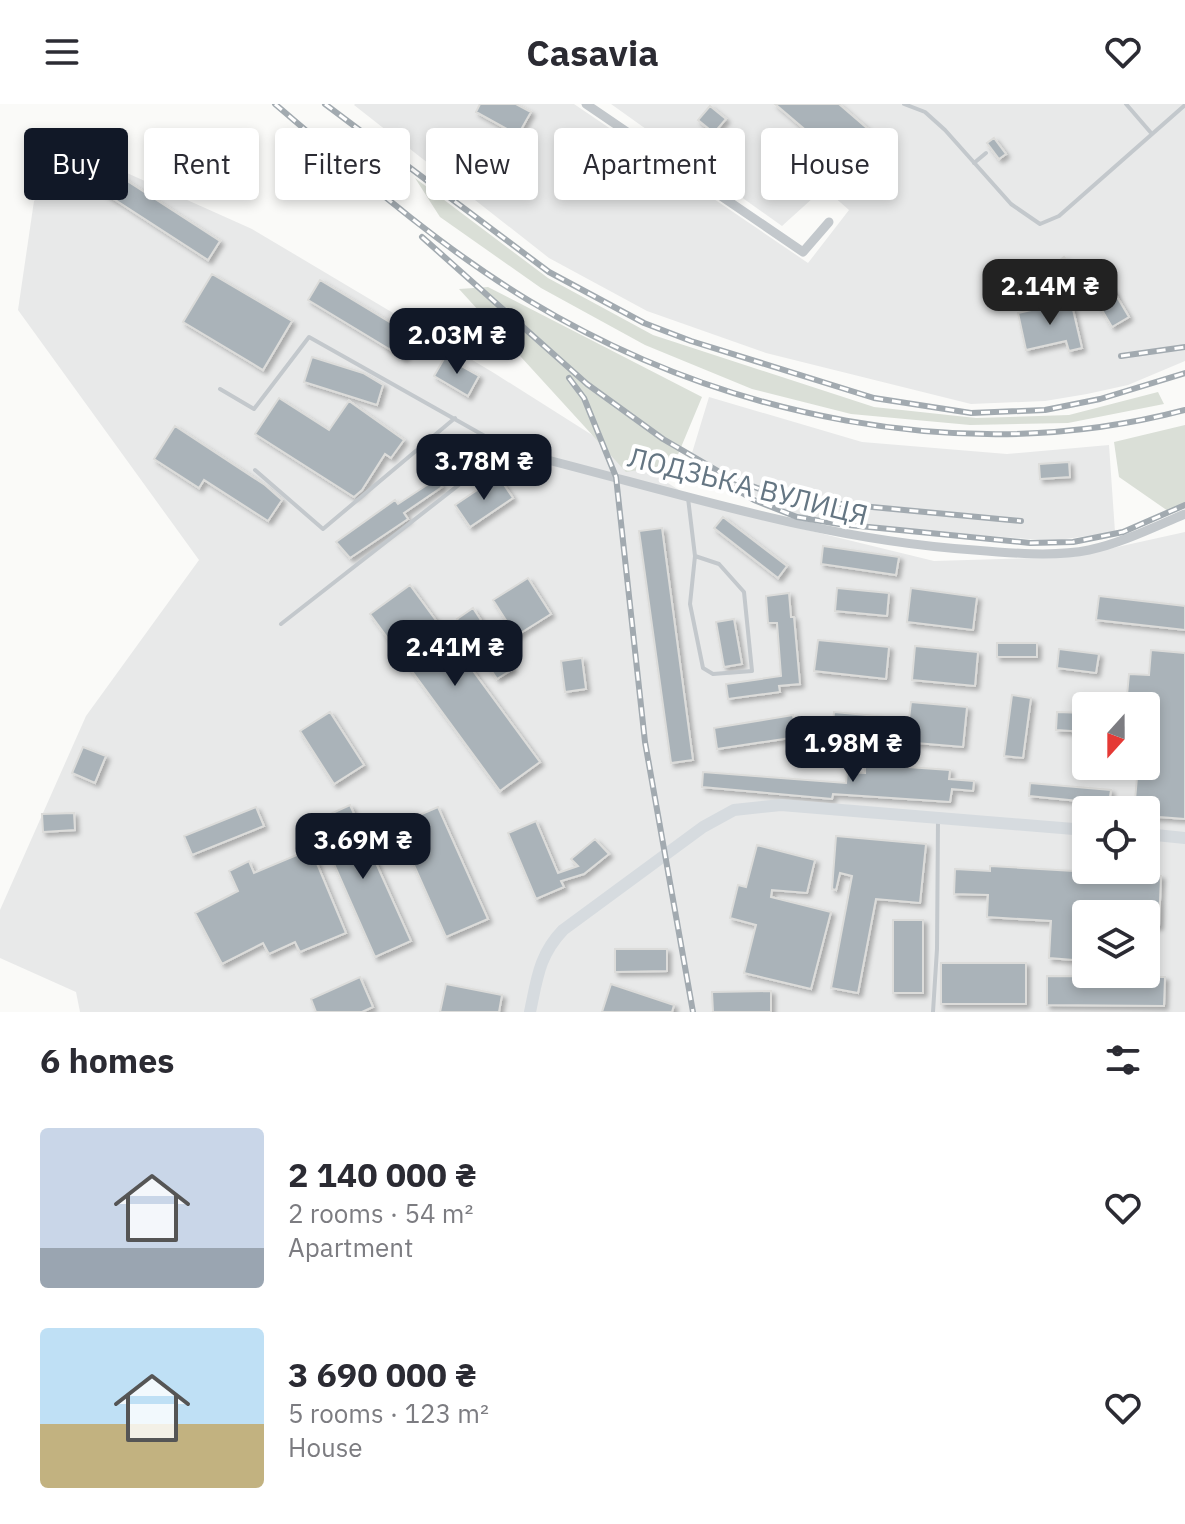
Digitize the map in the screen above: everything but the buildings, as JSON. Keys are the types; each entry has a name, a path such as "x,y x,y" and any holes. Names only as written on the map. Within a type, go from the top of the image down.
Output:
{"street":[{"path":"586,104 803,252 829,222"},
{"name":"ЛОДЗЬКА ВУЛИЦЯ","path":"536,457 749,515 863,538 1019,554 1087,551 1185,514"},
{"path":"530,1012 540,964 548,946 563,930 703,827 734,810 781,805 1072,829"},
{"path":"1160,835 1185,838"}],"lane":[{"path":"904,104 925,112 1011,204 1040,224 1059,216 1185,105"},
{"path":"1126,104 1152,134"},
{"path":"974,163 986,153"},
{"path":"220,389 254,409 309,337 506,448 536,457"},
{"path":"255,470 323,529 455,418"},
{"path":"281,624 506,448"},
{"path":"688,496 695,556 690,604 703,668 713,674 752,671 744,592 719,564 695,556"},
{"path":"933,1012 938,818"}],"shaded area":[{"path":"574,104 609,128 554,128 554,200 715,200 808,263 849,210 838,200 898,200 898,128 761,128 761,200 811,200 782,226 745,200 745,128 645,128 611,104 1185,104 1185,361 1128,385 1087,394 1045,401 971,404 766,353 647,311 549,258 475,200 538,200 538,128 426,128 426,161 410,149 410,128 383,128 354,105"},
{"path":"128,173 144,181 144,200 187,200 252,229 494,373 701,504 934,561 1072,557 1185,532 1185,1012 80,1012 76,992 0,958 0,910 86,716 199,560 18,310 34,201 128,200"},
{"path":"415,178 426,186 426,195"},
{"path":"429,200 444,200 548,278 653,335 874,407 976,418 1069,415 1158,392 1164,404 1068,423 970,425 851,414 752,389 645,345 541,288 440,217"},
{"path":"488,287 702,397 674,464 626,472 459,289"},
{"path":"709,397 862,442 1007,454 1109,445 1115,532 1052,541 918,530 799,515 713,478 692,453"},
{"path":"1185,425 1185,504 1168,511 1119,477 1114,442"}],"railway":[{"path":"275,104 398,207 494,279 603,341 681,375 763,402 846,421 931,432 1017,434 1102,427 1185,410"},
{"path":"325,104 549,272 644,323 691,341 874,398 971,413 1045,410 1100,399 1185,373"},
{"path":"422,237 587,384 663,439 730,478 787,499 1021,521"},
{"path":"1121,356 1185,347"},
{"path":"569,378 584,398 616,477 645,742 693,1012"},
{"path":"732,487 754,500 797,517 1030,543 1073,542 1123,532 1185,505"}]}
